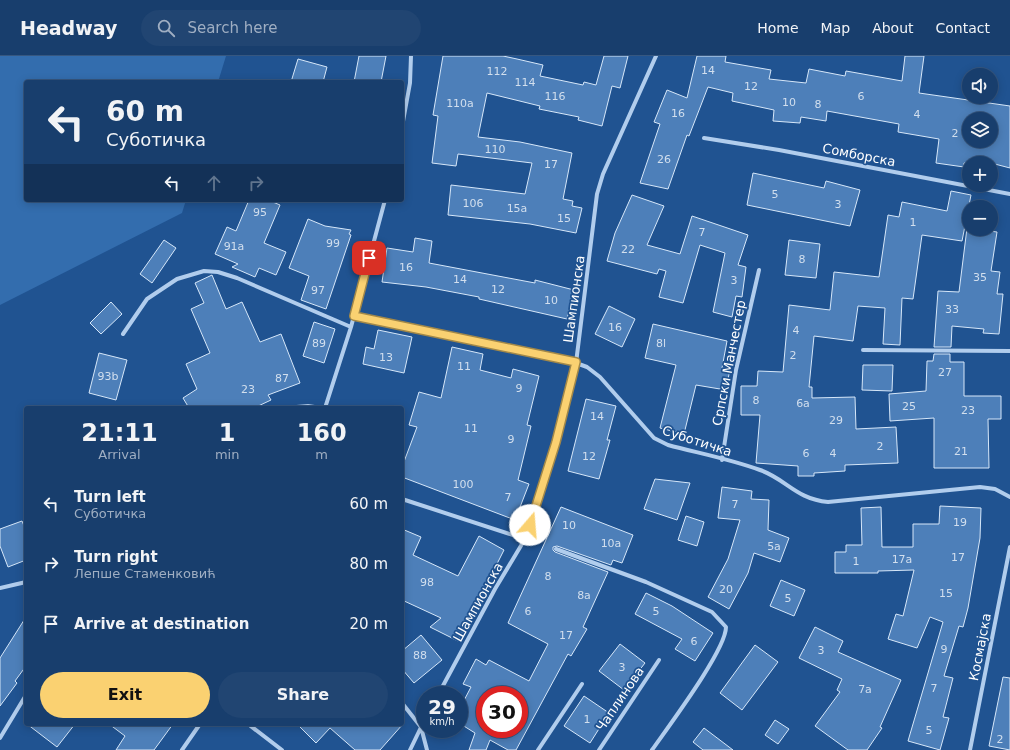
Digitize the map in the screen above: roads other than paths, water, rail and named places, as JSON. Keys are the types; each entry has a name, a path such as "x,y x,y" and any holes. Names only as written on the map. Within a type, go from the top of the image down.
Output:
{"street":[{"path":"404,116 410,83 411,56"},
{"name":"Шампионска","path":"443,686 495,589 525,539 556,442 576,362 598,194 603,174 656,56"},
{"name":"Сомборска","path":"704,138 787,151 1010,194"},
{"path":"326,406 351,327 384,202"},
{"name":"Српски Манчестер","path":"722,460 736,370 759,270"},
{"path":"123,334 147,299 177,280 204,271 218,272 237,278 351,327"},
{"name":"Суботичка","path":"354,316 576,362 588,367 600,377 654,438 668,445 760,470 801,496 814,501 828,502 980,487 994,489 1010,497"},
{"path":"863,350 1010,351"},
{"path":"404,500 525,539"},
{"name":"Космајска","path":"970,750 1010,547"},
{"path":"556,549 646,582 712,612 726,627 726,634 707,669 652,750"},
{"path":"0,588 24,582"},
{"name":"Чаплинова","path":"599,750 658,660"},
{"path":"538,750 582,684"},
{"path":"0,738 24,698"},
{"path":"404,706 416,721"},
{"path":"182,750 199,726"},
{"path":"251,726 282,750"},
{"path":"410,750 416,737"},
{"path":"424,738 427,750"}]}
